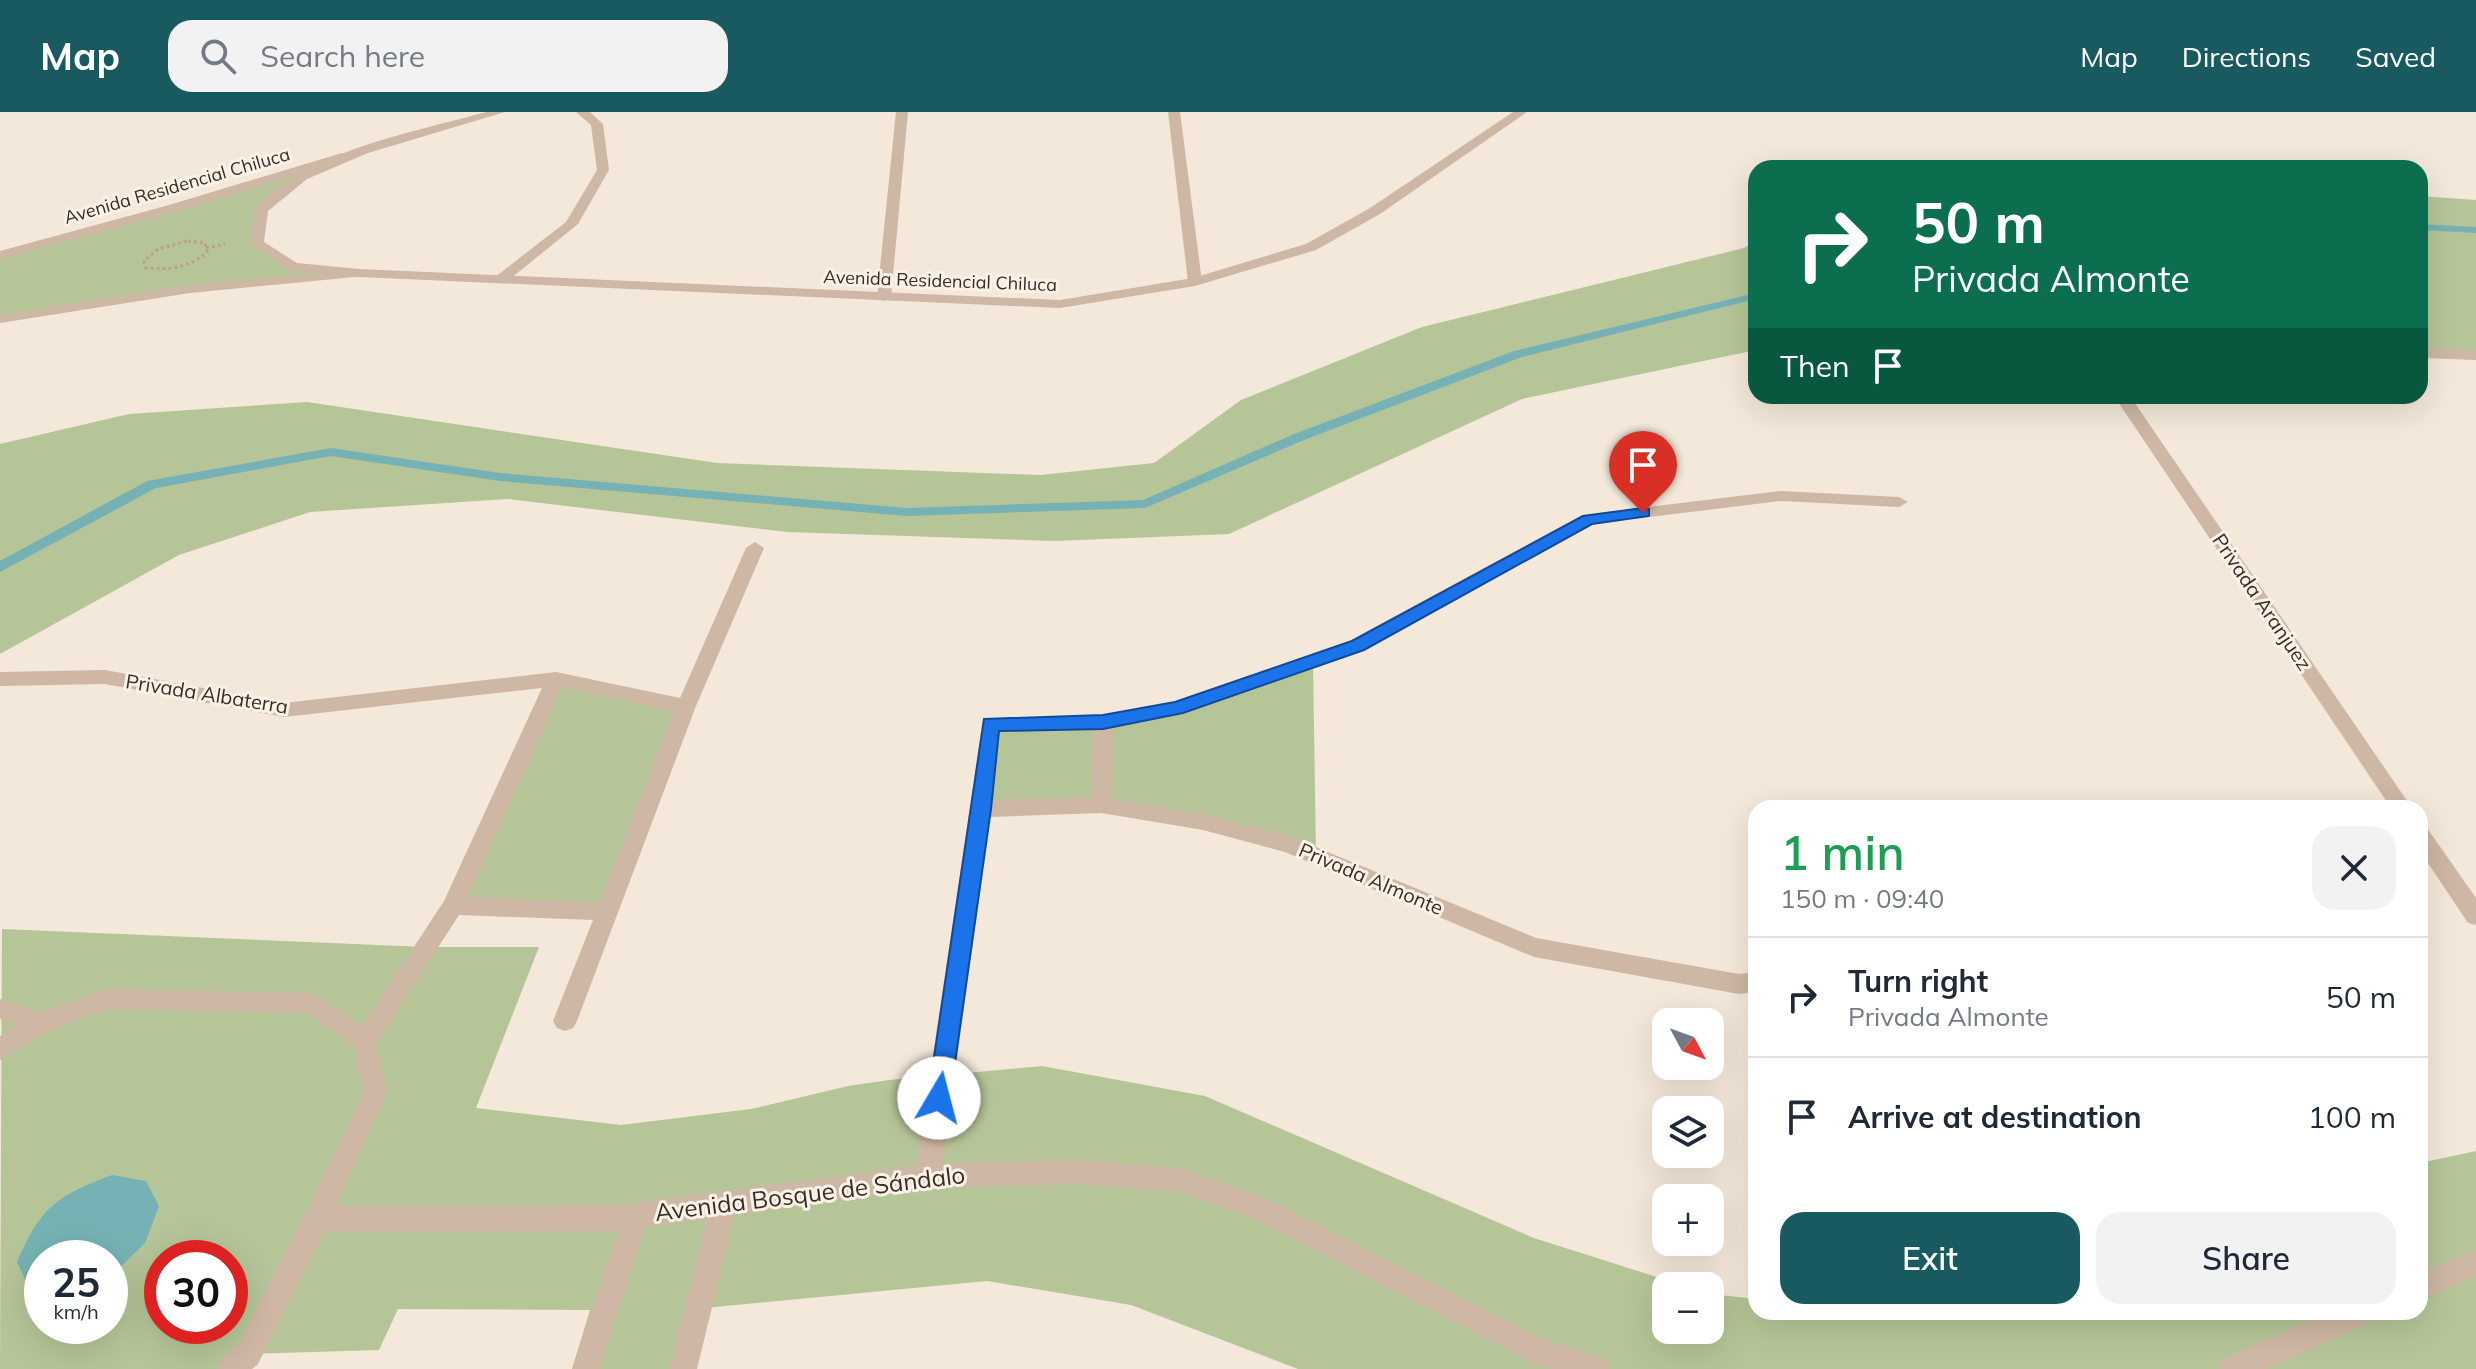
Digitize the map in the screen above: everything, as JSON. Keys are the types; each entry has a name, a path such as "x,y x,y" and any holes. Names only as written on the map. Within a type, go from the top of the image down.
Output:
{"street":[{"name":"Avenida Residencial Chiluca","path":"0,255 174,208 499,112"},
{"path":"500,280 571,224 603,170 597,124 582,112"},
{"path":"884,297 902,112"},
{"path":"1174,112 1195,282"},
{"name":"Avenida Residencial Chiluca","path":"364,150 302,176 262,210 257,243 293,267 360,273 1060,304 1195,282 1311,247 1375,211 1512,114"},
{"name":"Avenida Residencial Chiluca","path":"0,319 190,289 360,273"},
{"path":"2428,353 2476,355"},
{"name":"Privada Aranjuez","path":"2127,404 2397,800"},
{"path":"928,1176 981,809 990,724 1103,722 1176,709 1358,645 1588,519 1781,496 1899,502"},
{"path":"565,1021 686,706 755,548"},
{"name":"Privada Albaterra","path":"0,679 105,677 284,710 556,679 686,706"},
{"path":"231,1369 248,1354 317,1219 375,1092 365,1040 453,906 556,679"},
{"path":"1101,805 1103,722"},
{"name":"Privada Almonte","path":"981,809 1101,805 1203,822 1289,845 1534,947 1739,984 1748,983"},
{"path":"2428,846 2476,916"},
{"path":"453,906 607,911"},
{"path":"0,1049 43,1022 108,999 311,1003 365,1040"},
{"path":"0,1009 43,1022"},
{"name":"Avenida Bosque de Sándalo","path":"317,1219 619,1218 928,1176 1079,1172 1179,1180 1258,1208 1538,1351 1596,1369"},
{"path":"683,1369 724,1204"},
{"path":"586,1369 636,1215"},
{"path":"2428,1283 2476,1263"},
{"path":"2233,1369 2343,1320"}],"green space":[{"path":"364,150 302,176 262,209 257,243 293,267 360,273 190,289 0,319 0,255"},
{"path":"2428,197 2476,200 2476,355 2428,353"},
{"path":"1748,246 1748,352 1522,399 1229,534 1055,541 787,532 507,499 310,512 179,555 0,654 0,444 129,414 307,402 717,463 1040,475 1154,463 1241,400 1422,327"},
{"path":"1313,661 1316,857 1101,805 981,809 990,724 1103,722 1176,709"},
{"path":"556,679 686,706 607,911 453,906"},
{"path":"2,929 425,947 539,947 476,1108 621,1125 751,1109 848,1086 889,1080 1042,1066 1205,1096 1534,1238 1652,1276 1652,1344 1724,1344 1724,1296 1748,1298 1748,1320 2428,1320 2428,1161 2476,1151 2476,1369 1298,1369 1131,1305 987,1281 705,1308 688,1369 572,1369 590,1310 398,1309 379,1350 248,1354 231,1369 0,1369"}],"water":[{"path":"112,1175 146,1181 159,1206 144,1244 128,1260 128,1240 28,1240 52,1206 77,1190"},
{"path":"24,1247 24,1277 17,1262"}],"waterway":[{"path":"2428,227 2476,230"},
{"path":"0,567 152,484 331,452 500,477 907,512 1145,504 1299,437 1518,354 1748,298"}],"route":[{"path":"939,1098 981,809 990,724 1103,722 1176,709 1358,645 1588,519 1643,513"}]}
